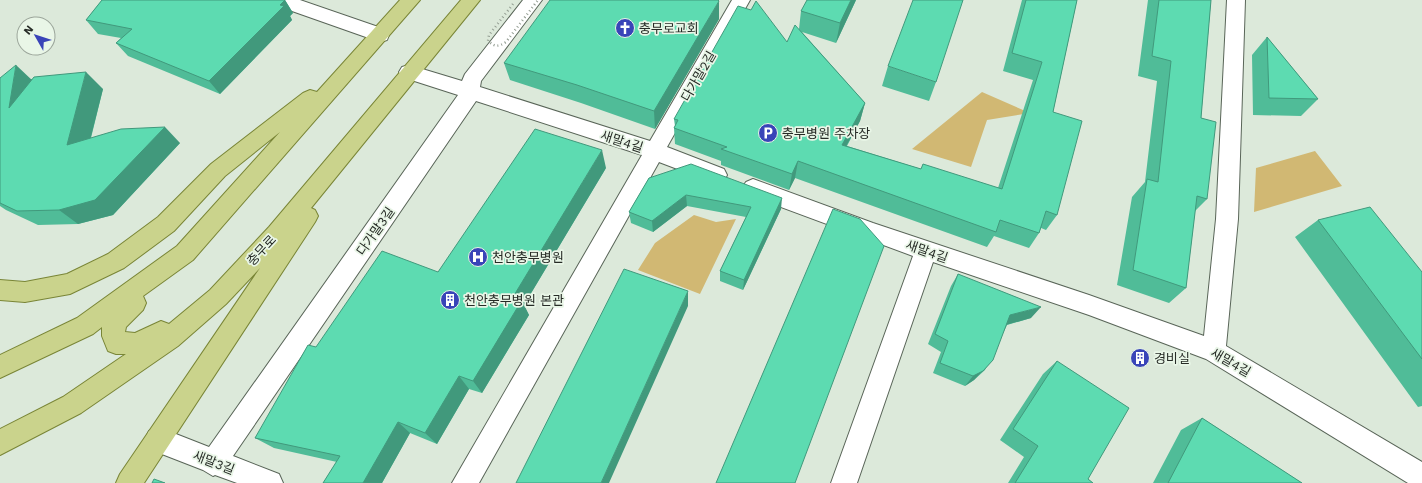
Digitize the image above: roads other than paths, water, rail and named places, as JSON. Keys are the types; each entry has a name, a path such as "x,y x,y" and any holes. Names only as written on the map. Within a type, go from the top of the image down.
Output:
{"main road":[{"path":"218,297 149,339 137,344 116,343 112,334 114,324 148,292 185,253 411,0"},
{"name":"충무로","path":"0,442 72,405 170,338 218,297 276,234 409,72 471,0"},
{"path":"0,290 25,292 70,284 116,261 166,224 218,170 356,62"},
{"path":"129,483 373,117"},
{"path":"0,366 85,326 185,253"}],"street":[{"path":"281,0 380,35"},
{"name":"다가말3길","path":"213,463 468,97 472,79 533,0"},
{"name":"다가말2길","path":"465,483 741,0"},
{"path":"1214,351 1228,219 1236,0"},
{"name":"새말4길","path":"409,72 654,151 926,251 1089,306 1214,351 1422,477"},
{"path":"844,483 926,251"},
{"name":"새말3길","path":"158,440 213,463 270,483"}],"place":[{"name":"충무로교회","path":"625,28"},
{"name":"충무병원 주차장","path":"768,133"},
{"name":"천안충무병원","path":"478,257"},
{"name":"천안충무병원 본관","path":"450,300"},
{"name":"경비실","path":"1140,358"}]}
